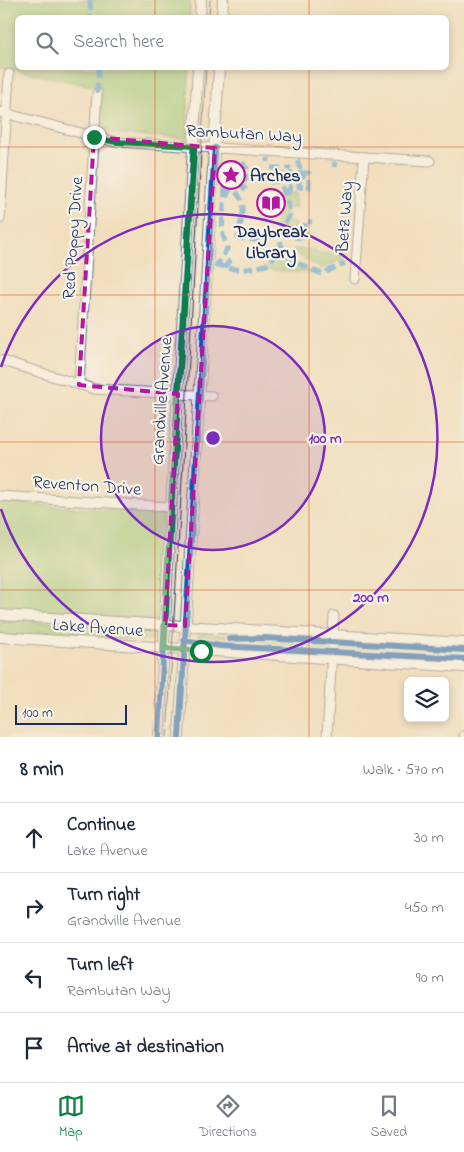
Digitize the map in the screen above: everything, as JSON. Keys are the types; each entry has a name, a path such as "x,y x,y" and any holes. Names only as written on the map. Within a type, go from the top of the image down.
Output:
{"street":[{"path":"200,15 201,0"},
{"path":"222,15 223,0"},
{"name":"Grandville Avenue","path":"159,737 198,70"},
{"path":"179,737 219,70"},
{"path":"0,220 3,112 9,74"},
{"name":"Red Poppy Drive","path":"80,385 97,93"},
{"name":"Rambutan Way","path":"3,112 116,142 430,160"},
{"name":"Betz Way","path":"355,279 364,157"},
{"path":"0,360 94,389 212,396"},
{"name":"Reventon Drive","path":"0,496 171,507"},
{"name":"Lake Avenue","path":"0,615 464,643"},
{"path":"327,737 334,616"},
{"name":"Lake Avenue","path":"0,637 464,667"}],"highlighted area":[{"path":"94,137 215,148 185,626 165,625 178,394 79,385"}],"green space":[{"path":"0,0 190,0 190,15 15,15 15,70 189,70 187,139 100,132 101,88 0,67"},
{"path":"278,193 296,193 295,208 285,209 286,214 283,218 289,222 294,222 294,234 275,233"},
{"path":"293,249 315,250 315,253 345,254 344,259 321,268 293,252"},
{"path":"280,252 290,261 314,273 259,269 270,265"},
{"path":"0,502 163,514 157,620 0,609"},
{"path":"0,619 153,629 153,640 89,640 0,635"},
{"path":"198,635 264,635 327,640 326,653 197,646"},
{"path":"340,641 458,647 458,654 464,654 464,656 458,656 457,662 339,655"}],"tram line":[{"path":"209,15 210,0"},
{"path":"167,737 206,70"}],"marked path":[{"path":"90,0 91,15"},
{"path":"97,93 99,70"},
{"path":"226,197 247,157"},
{"path":"297,160 304,178"},
{"path":"334,167 335,162"},
{"path":"215,268 227,249 222,231 226,176 222,164"},
{"path":"223,165 247,168 246,179 241,175 244,168"},
{"path":"271,168 291,168"},
{"path":"279,181 285,172 292,173 293,179 287,196"},
{"path":"300,173 309,173 309,188 299,187 300,173"},
{"path":"231,175 246,190"},
{"path":"270,182 279,181 287,196 290,215 279,231 281,245 285,252 299,264 322,274 345,263"},
{"path":"236,192 243,208 238,238 262,241 262,237"},
{"path":"294,237 304,238 305,221 312,222"},
{"path":"215,263 234,269 267,265 282,247"},
{"path":"224,268 233,256"}],"cycle path":[{"path":"159,737 171,507 194,146"},
{"path":"179,737 215,148"},
{"path":"229,639 264,638 464,650"},
{"path":"184,640 220,646 464,659"}],"place":[{"name":"Arches","path":"231,175"},
{"name":"Daybreak Library","path":"271,203"}],"route":[{"path":"94,137 116,142 194,146 164,648 201,651"}]}
